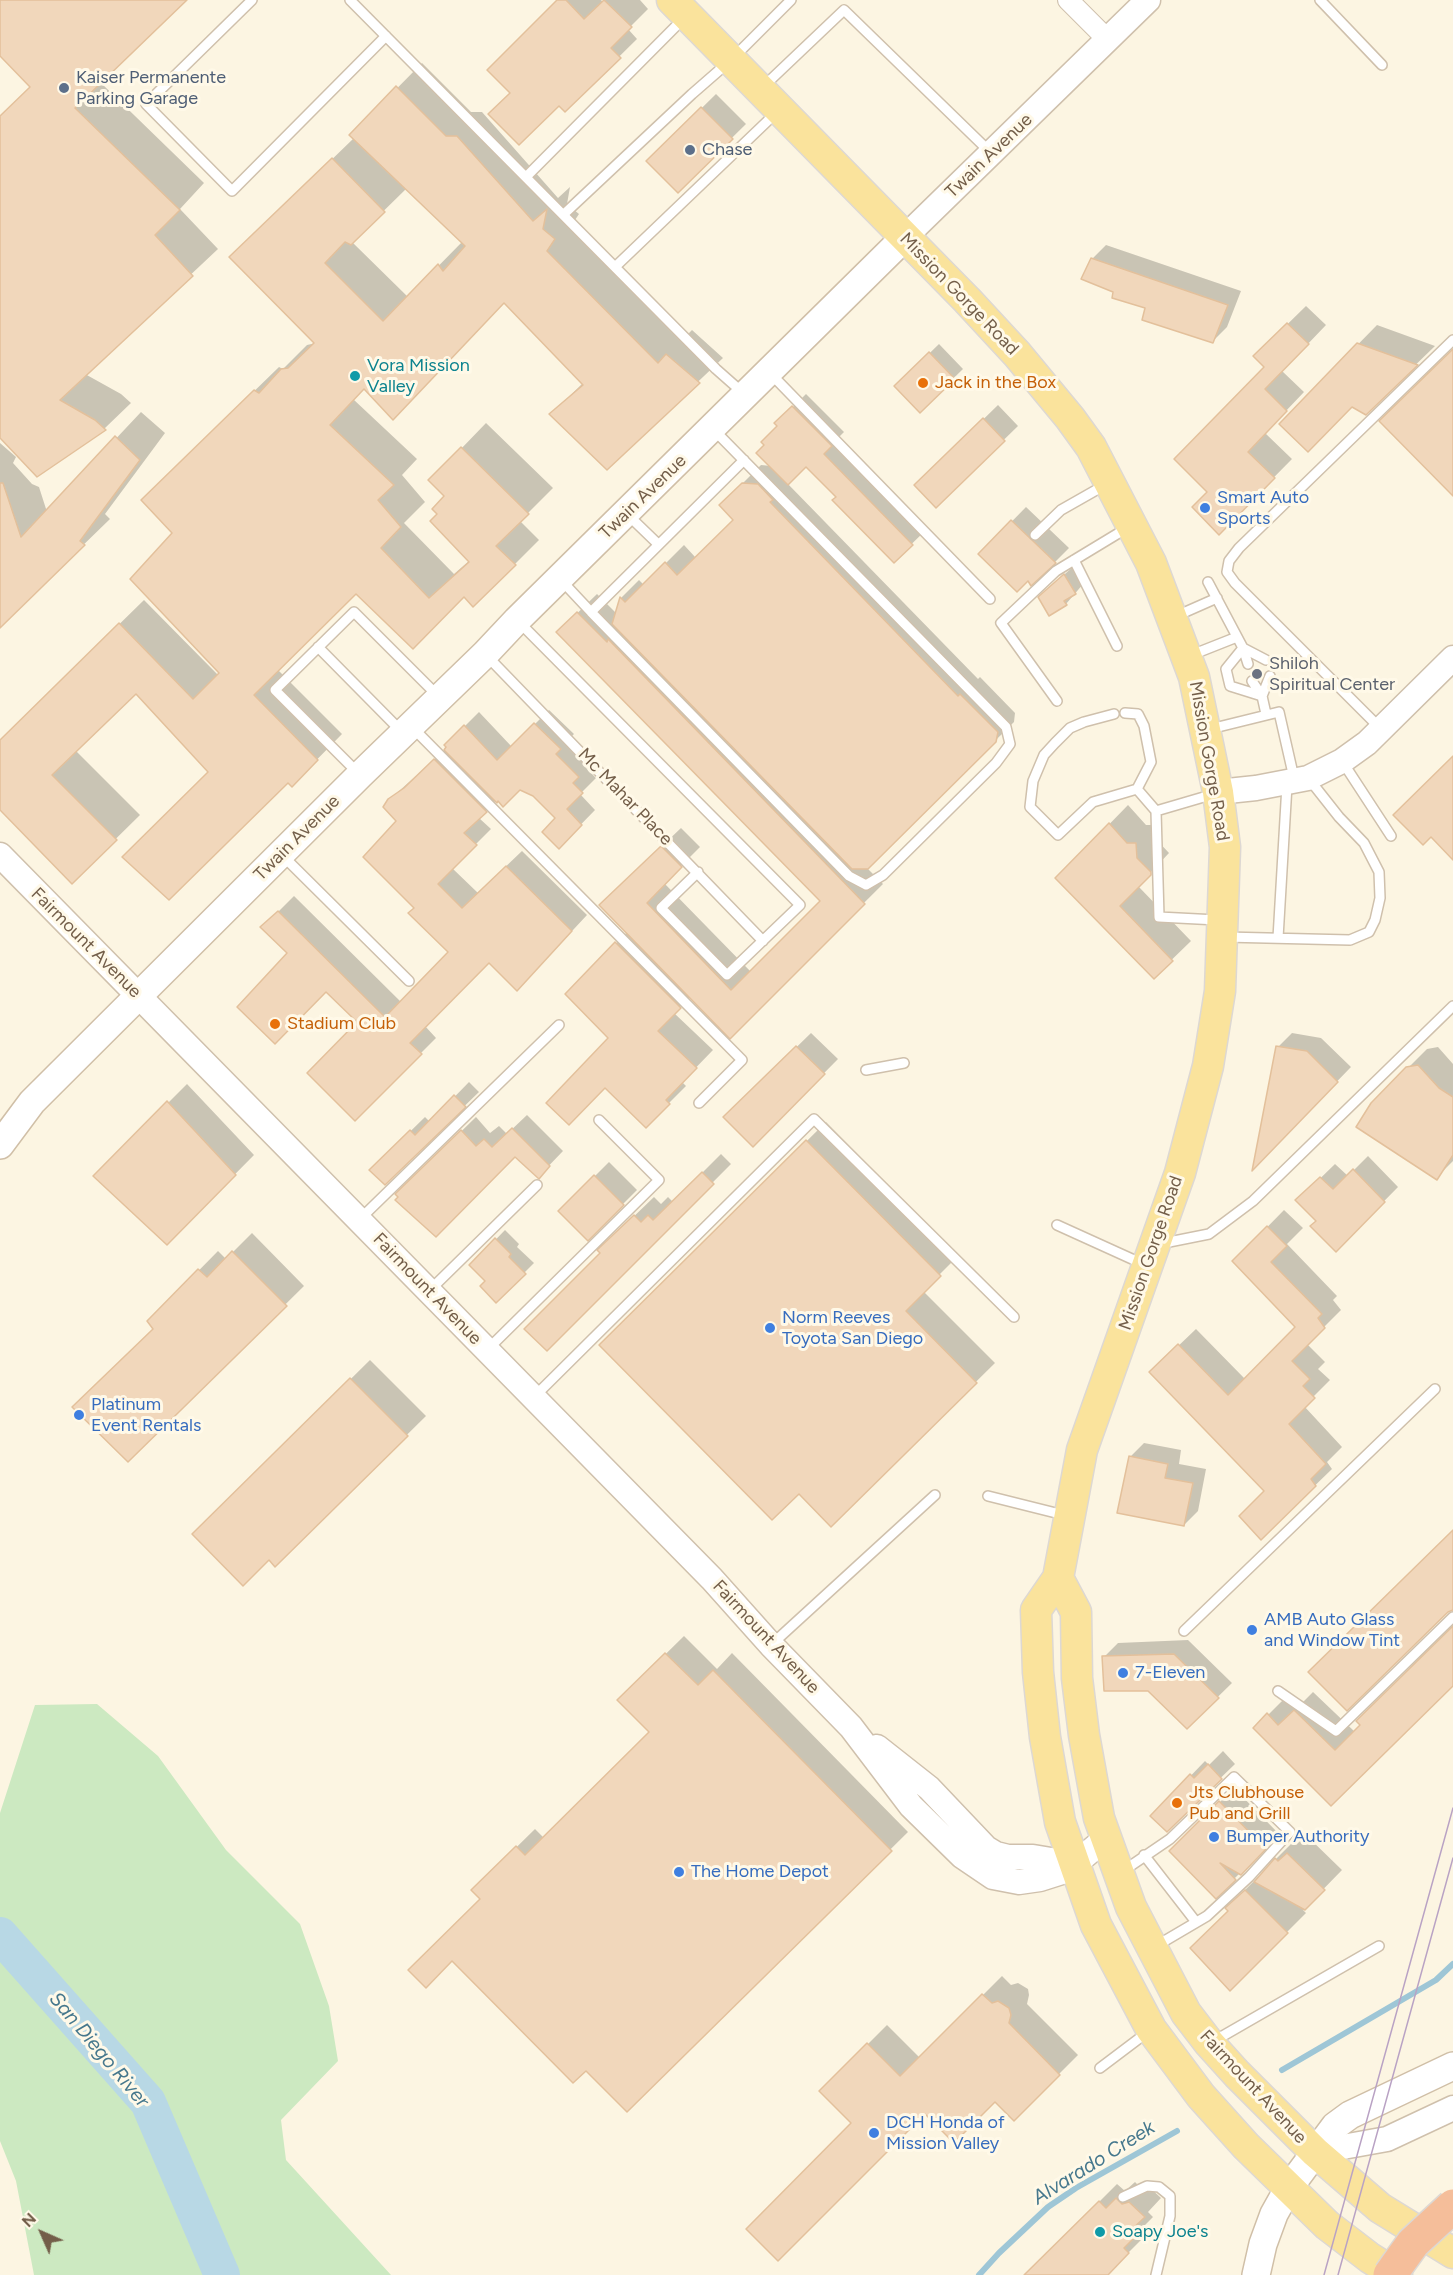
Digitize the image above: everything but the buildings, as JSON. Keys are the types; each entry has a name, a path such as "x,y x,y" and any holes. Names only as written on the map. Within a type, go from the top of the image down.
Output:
{"highway":[{"path":"1390,2275 1413,2243 1453,2206"}],"main road":[{"name":"Mission Gorge Road","path":"680,5 1017,354 1091,447 1151,563 1194,677 1207,730 1225,847 1220,991 1208,1066 1180,1173 1082,1450 1058,1578 1036,1610 1038,1672 1045,1737 1060,1822 1075,1864"},
{"name":"Twain Avenue","path":"0,1145 32,1102 905,237"},
{"path":"1058,1578 1076,1612 1077,1678 1084,1735 1099,1818 1106,1838"},
{"name":"Fairmount Avenue","path":"1106,1838 1131,1906 1152,1948 1186,2013 1209,2043 1315,2152 1380,2208 1453,2253"},
{"path":"1075,1864 1096,1925 1151,2029 1209,2105 1246,2146 1327,2225 1370,2258 1397,2275"},
{"path":"1256,2275 1263,2244 1288,2188 1335,2126 1350,2115 1453,2066"}],"street":[{"path":"1068,0 1108,40"},
{"name":"Twain Avenue","path":"905,237 1148,0"},
{"path":"1218,792 1296,780 1342,762 1367,743 1453,658"},
{"name":"Fairmount Avenue","path":"0,855 712,1579 771,1645 851,1727 929,1788 987,1848 996,1854 1075,1864"},
{"path":"1075,1864 1106,1838"},
{"path":"1315,2152 1387,2139 1453,2108"}],"lane":[{"path":"252,0 146,104 232,191 386,36"},
{"path":"350,0 716,369 746,396"},
{"path":"563,215 731,60 791,0"},
{"path":"1320,0 1382,65"},
{"path":"526,177 680,5"},
{"path":"615,267 770,100 844,10 991,153"},
{"path":"1381,729 1235,583 1227,572 1229,561 1239,548 1453,340"},
{"path":"770,372 990,599"},
{"path":"559,578 849,876 866,885 883,875 996,763 1010,744 1006,727 713,429"},
{"path":"591,612 744,460"},
{"path":"1035,535 1061,510 1109,482"},
{"path":"627,513 658,544"},
{"path":"1057,701 1001,623 1056,571 1131,525"},
{"path":"1074,560 1117,646"},
{"path":"1208,582 1243,648 1248,664"},
{"path":"1172,618 1217,598"},
{"path":"360,775 275,690 318,647 354,612 439,697"},
{"path":"517,620 800,905 727,975 661,908 698,872"},
{"path":"1187,657 1237,637"},
{"path":"318,647 406,729 742,1060 699,1102"},
{"path":"1243,648 1266,660"},
{"path":"1243,648 1226,669 1230,686 1262,696"},
{"name":"Mc Mahar Place","path":"485,654 763,941"},
{"path":"1262,696 1270,676"},
{"path":"1252,681 1262,696 1266,714"},
{"path":"1207,730 1279,712 1296,780 1278,938"},
{"path":"1114,714 1070,728 1044,755 1033,781 1030,807 1058,835 1093,802 1137,789 1151,762 1144,726 1138,714 1125,713"},
{"path":"1342,762 1391,836"},
{"path":"1137,789 1156,811 1159,917 1278,938 1350,940 1369,932 1375,920 1380,898 1379,872 1364,843 1339,817 1296,780"},
{"path":"1156,811 1218,792"},
{"path":"282,854 409,981"},
{"path":"1057,1225 1151,1255 1209,1234 1253,1201 1453,1006"},
{"path":"359,1220 559,1025"},
{"path":"866,1070 904,1064"},
{"path":"533,1397 814,1119 1014,1317"},
{"path":"487,1350 659,1180 599,1120"},
{"path":"429,1291 537,1185"},
{"path":"1184,1631 1435,1389"},
{"path":"771,1645 935,1495"},
{"path":"988,1496 1069,1516"},
{"path":"1278,1691 1335,1731 1453,1617"},
{"path":"1119,1874 1170,1839 1234,1777 1290,1832 1249,1877 1207,1916 1152,1948"},
{"path":"1144,1855 1196,1922"},
{"path":"1209,2043 1380,1946"},
{"path":"1100,2068 1151,2029"},
{"path":"1123,2197 1147,2186 1159,2187 1170,2196 1170,2216 1156,2275"}],"green space":[{"path":"97,1704 158,1756 226,1850 300,1924 329,2006 338,2061 281,2120 286,2160 391,2275 34,2275 16,2181 0,2141 0,1813 35,1705"}],"waterway":[{"name":"San Diego River","path":"0,1935 148,2102 222,2275"},
{"name":"Alvarado Creek","path":"1282,2070 1436,1980 1453,1964"},
{"name":"Alvarado Creek","path":"979,2275 1048,2207 1076,2188 1177,2131"}],"tram line":[{"path":"1324,2275 1453,1808"},
{"path":"1338,2275 1453,1858"}],"place":[{"name":"Kaiser Permanente Parking Garage","path":"64,88"},
{"name":"Chase","path":"690,150"},
{"name":"Vora Mission Valley","path":"355,376"},
{"name":"Jack in the Box","path":"923,383"},
{"name":"Smart Auto Sports","path":"1205,508"},
{"name":"Shiloh Spiritual Center","path":"1257,674"},
{"name":"Stadium Club","path":"275,1024"},
{"name":"Norm Reeves Toyota San Diego","path":"770,1328"},
{"name":"Platinum Event Rentals","path":"79,1415"},
{"name":"AMB Auto Glass and Window Tint","path":"1252,1630"},
{"name":"7-Eleven","path":"1123,1673"},
{"name":"Jts Clubhouse Pub and Grill","path":"1177,1803"},
{"name":"Bumper Authority","path":"1214,1837"},
{"name":"The Home Depot","path":"679,1872"},
{"name":"DCH Honda of Mission Valley","path":"874,2133"},
{"name":"Soapy Joe's","path":"1100,2232"}]}
